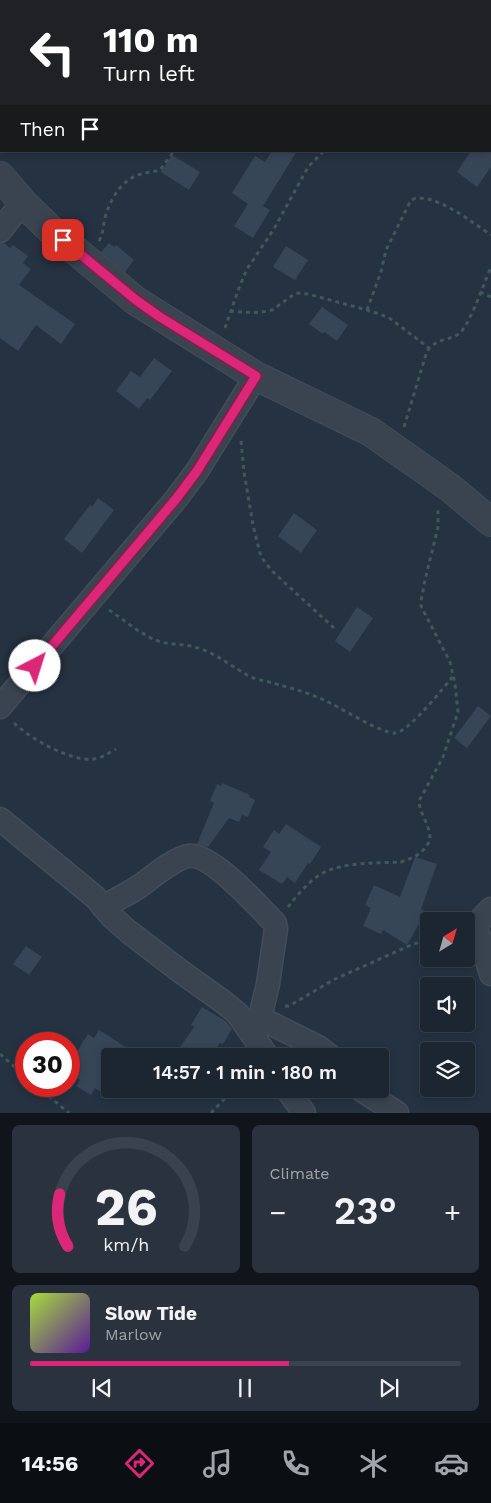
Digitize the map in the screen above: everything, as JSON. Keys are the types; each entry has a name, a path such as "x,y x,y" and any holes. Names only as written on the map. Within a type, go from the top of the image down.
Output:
{"street":[{"path":"0,176 22,202 51,230 136,300 256,376 371,432 444,483 491,522"},
{"path":"0,231 22,202"},
{"path":"5,713 92,599 176,499 197,471 256,376"},
{"path":"0,819 82,886 129,932 222,1000 237,1014 261,1030 319,1048"},
{"path":"103,907 138,888 185,856 191,855 209,862 230,878 275,924 276,933 261,1030"},
{"path":"491,909 478,922 476,930 491,974"},
{"path":"292,1098 304,1113"},
{"path":"374,1098 397,1113"}],"path":[{"path":"87,261 102,235 111,202 119,188 124,182 135,176 160,170 173,152"},
{"path":"218,352 230,312 247,269 274,229 308,167 323,152"},
{"path":"367,310 381,272 386,250 411,200 420,197 434,201 464,216 491,235"},
{"path":"399,452 404,424 426,353 429,348 440,340 455,336 462,331 491,267"},
{"path":"480,292 491,297"},
{"path":"230,312 257,313 272,310 296,293 308,294 388,317 429,348"},
{"path":"239,405 244,472 253,525 261,557 272,571 334,628"},
{"path":"275,924 300,892 327,871 345,866 401,862 426,849 430,840 427,821 419,802 442,757 458,712 454,675 444,648 424,614 421,601 433,541 438,527 438,505 444,483"},
{"path":"92,599 154,639 199,648 252,678 302,691 390,732 396,733 401,731 424,710 454,675"},
{"path":"5,713 34,739 59,751 81,758 94,758 116,749"},
{"path":"261,1030 288,1006 333,980 420,942"},
{"path":"0,1054 15,1067"},
{"path":"49,1097 69,1113"},
{"path":"211,1113 225,1098"}],"building":[{"path":"271,152 296,152 263,206 270,210 253,238 234,226 248,204 232,193 255,156 265,162"},
{"path":"470,152 491,152 491,167 477,187 457,172"},
{"path":"172,155 200,172 189,190 161,172"},
{"path":"4,243 10,248 13,245 28,256 23,263 31,269 19,285 75,324 61,344 36,325 18,351 0,338 0,244"},
{"path":"109,243 114,247 116,245 134,260 125,272 101,252"},
{"path":"286,246 308,260 295,280 273,267"},
{"path":"322,307 348,325 337,341 309,324"},
{"path":"154,358 172,371 150,400 147,398 139,409 116,391 131,371 140,377"},
{"path":"98,498 114,510 82,553 64,539 90,505 92,507"},
{"path":"294,513 317,530 301,553 278,536"},
{"path":"357,607 373,618 350,652 335,641"},
{"path":"478,706 491,716 467,748 454,738"},
{"path":"222,783 250,795 249,797 255,800 248,817 242,815 239,822 229,818 208,847 197,844 214,803 210,801 217,784 221,786"},
{"path":"286,824 321,847 295,883 287,877 282,884 259,870 271,852 263,847 274,830 279,834"},
{"path":"415,857 437,864 421,909 424,911 420,912 420,922 407,945 383,930 381,934 363,926 371,908 365,905 374,885 400,897"},
{"path":"26,946 42,957 29,975 13,964"},
{"path":"202,1007 227,1022 232,1029 223,1044 220,1043 217,1048 180,1048 194,1027 191,1025"},
{"path":"99,1030 127,1048 101,1048 101,1092 95,1088 91,1095 80,1088 80,1047 88,1034 94,1038"}],"route":[{"path":"35,666 176,499 222,433 256,376 160,317 110,280 63,240"}]}
